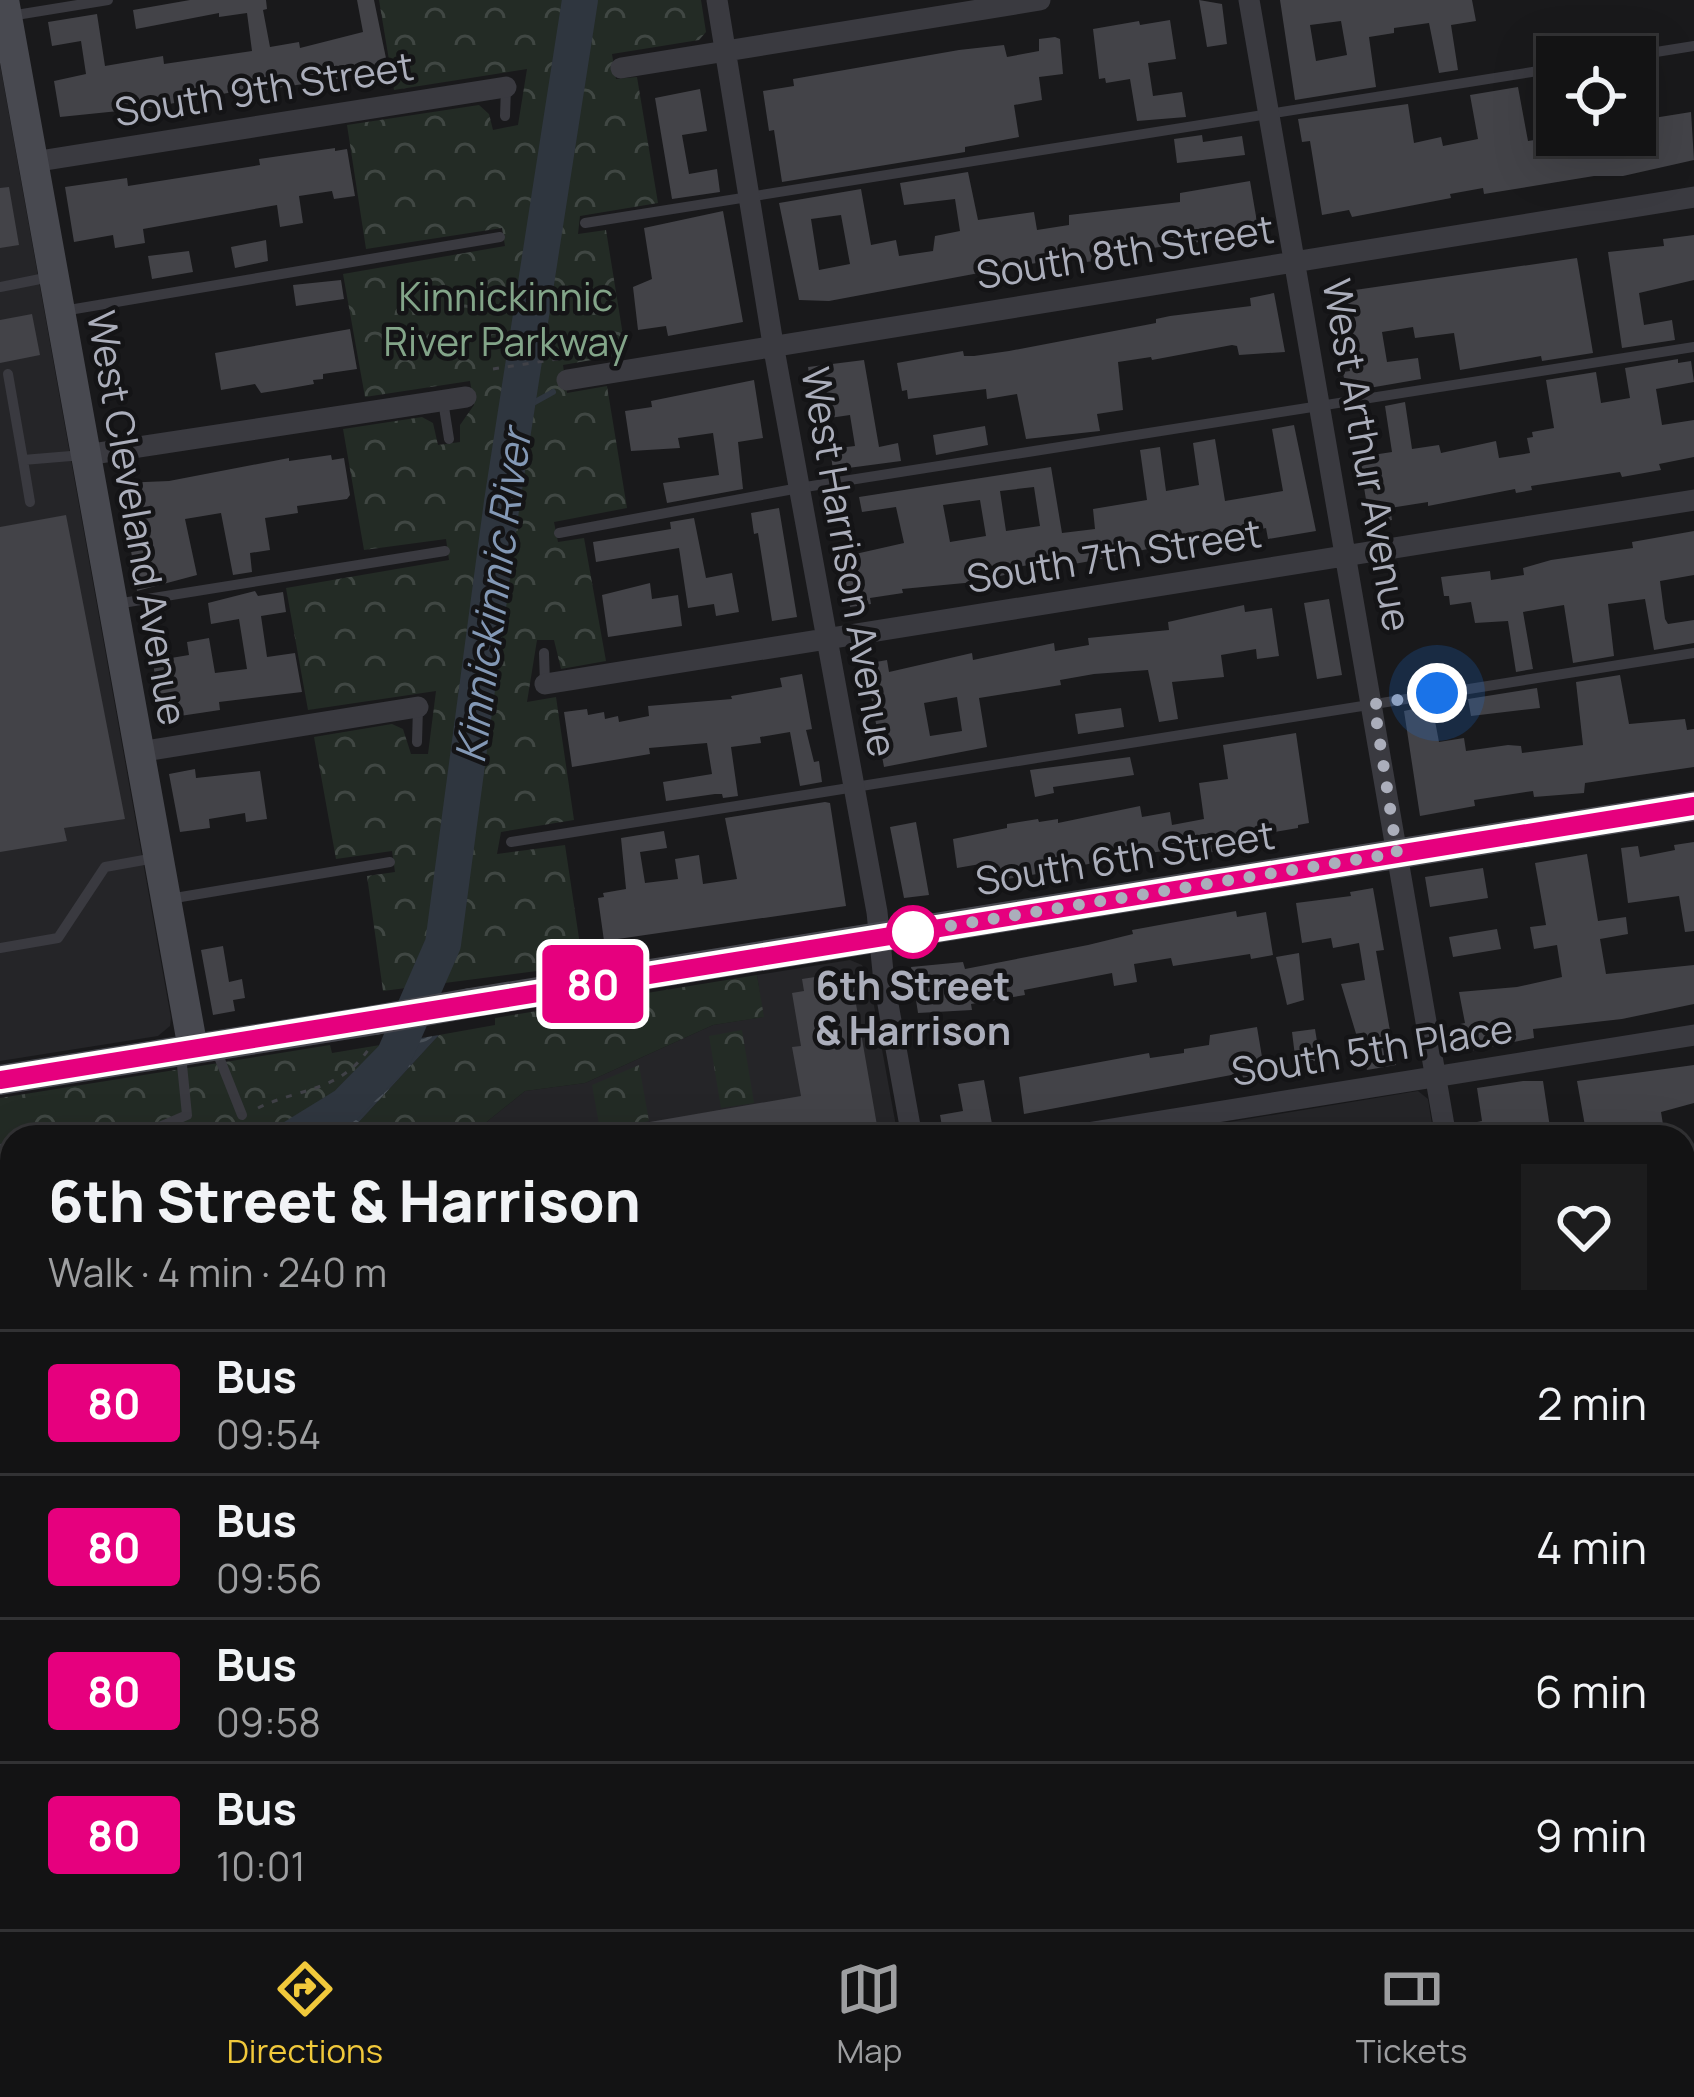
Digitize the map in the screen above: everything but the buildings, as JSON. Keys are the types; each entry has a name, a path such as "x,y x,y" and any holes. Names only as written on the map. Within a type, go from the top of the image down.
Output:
{"street":[{"name":"West Harrison Avenue","path":"717,0 910,1125"},
{"path":"621,68 1040,0"},
{"name":"West Arthur Avenue","path":"1249,0 1445,1125"},
{"name":"West Cleveland Avenue","path":"5,8 9,74 33,162 196,1049"},
{"name":"South 9th Street","path":"33,162 506,87"},
{"name":"South 8th Street","path":"566,369 773,344 1694,197"},
{"path":"86,455 466,397"},
{"name":"South 7th Street","path":"545,684 1694,500"},
{"path":"139,752 418,707"},
{"name":"South 6th Street","path":"0,1080 196,1049 375,1028 470,1003 1694,806"},
{"name":"South 5th Place","path":"1137,1125 1694,1035"}],"lane":[{"path":"5,8 108,0"},
{"path":"1656,52 1694,46"},
{"path":"585,223 1536,71"},
{"path":"505,116 506,87"},
{"path":"60,311 500,237"},
{"path":"0,287 54,277"},
{"path":"559,533 799,488 1694,347"},
{"path":"8,374 30,502"},
{"path":"443,400 449,440"},
{"path":"23,460 86,455"},
{"path":"113,604 445,551"},
{"path":"544,652 545,684"},
{"path":"511,842 1694,653"},
{"path":"417,742 418,707"},
{"path":"0,948 58,938 105,867 158,858"},
{"path":"166,899 390,862"},
{"path":"196,1049 242,1115"},
{"path":"166,1125 187,1115 196,1049"}],"path":[{"path":"494,369 566,369"},
{"path":"224,1125 344,1077 366,1053 375,1028"},
{"path":"0,1372 0,1396"}],"shaded area":[{"path":"0,64 171,1018 170,1026 158,1036 0,1061"},
{"path":"850,960 862,965 869,978 896,1125 483,1125 525,1091 585,1083 713,1025 763,1017 757,975"},
{"path":"1418,1091 1428,1099 1432,1125 1212,1125"}],"green space":[{"name":"Kinnickinnic River Parkway","path":"379,0 701,0 706,32 699,40 612,54 616,79 637,77 658,203 580,216 578,234 606,230 626,354 563,365 567,393 607,386 627,508 554,522 558,542 584,538 606,661 561,669 554,640 537,640 527,702 556,697 574,820 501,832 497,854 565,845 583,965 383,991 367,876 395,872 392,851 336,859 314,737 392,724 403,729 411,754 428,754 436,691 308,710 286,588 449,560 446,539 364,550 343,429 422,417 433,423 438,445 460,442 460,425 474,405 470,381 365,397 343,274 505,246 502,228 366,249 347,125 479,105 489,114 493,130 518,125 527,69 394,90"},
{"path":"757,975 764,1017 713,1025 585,1083 525,1091 483,1125 354,1125 439,1035 495,1025 495,1018"},
{"path":"742,1030 754,1103 721,1108 709,1036"},
{"path":"386,1044 371,1066 333,1098 285,1125 0,1125 0,1098 330,1045 332,1053"},
{"path":"639,1065 649,1121 599,1125 592,1085"}],"water":[{"path":"439,1035 358,1123 285,1125 347,1086 386,1044"}],"waterway":[{"name":"Kinnickinnic River","path":"314,1125 346,1105 394,1056 443,944 502,502 580,0"},
{"path":"517,412 553,392"}],"bus line":[{"name":"80","path":"0,1080 1694,806"}],"place":[{"name":"6th Street & Harrison","path":"913,932"}],"route":[{"path":"913,932 900,934 1397,853 1374,704 1437,693"}]}
